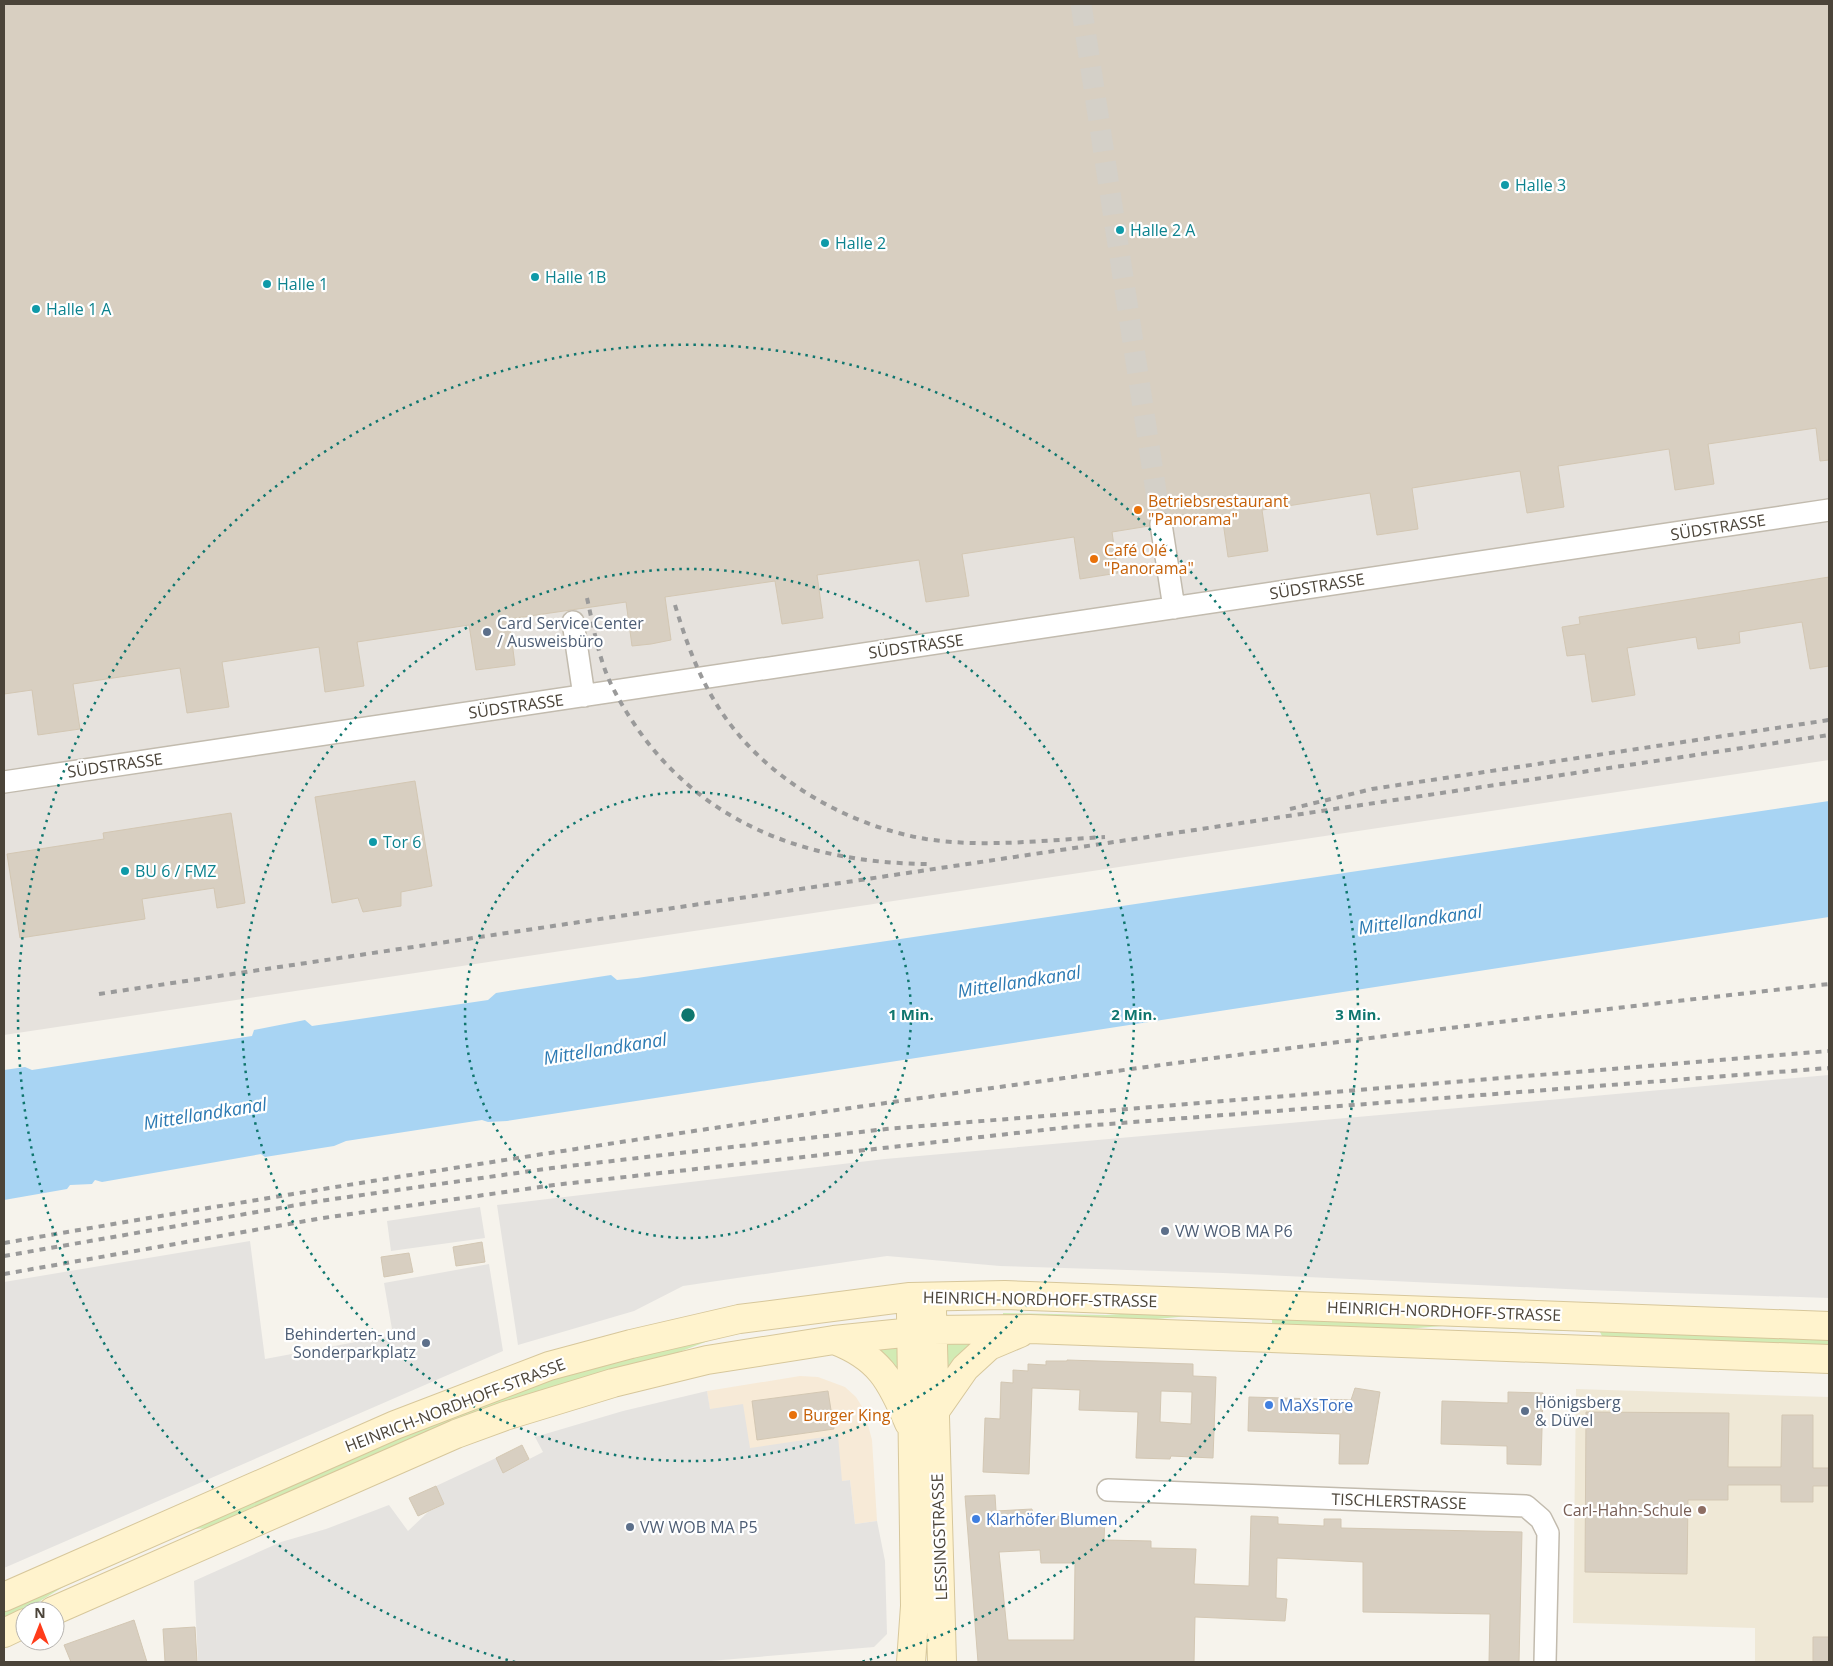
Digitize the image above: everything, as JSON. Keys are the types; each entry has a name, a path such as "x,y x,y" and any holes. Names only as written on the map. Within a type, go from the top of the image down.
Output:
{"main road":[{"name":"HEINRICH-NORDHOFF-STRASSE","path":"4,1597 395,1425 549,1366 631,1344 739,1319 921,1297 1048,1296 1829,1326"},
{"name":"LESSINGSTRASSE","path":"911,1662 916,1606 913,1434 922,1331 921,1297"},
{"name":"HEINRICH-NORDHOFF-STRASSE","path":"65,1606 393,1461 505,1416 613,1383 707,1360 834,1340 922,1331 1030,1328 1829,1359"},
{"path":"935,1411 965,1368 989,1346 1030,1328"},
{"name":"LESSINGSTRASSE","path":"922,1331 935,1411 942,1662"},
{"name":"LESSINGSTRASSE","path":"834,1340 853,1348 873,1361 896,1393 913,1434"}],"street":[{"name":"SÜDSTRASSE","path":"4,782 1829,510"},
{"path":"1161,524 1174,608"},
{"path":"573,622 584,696"},
{"name":"TISCHLERSTRASSE","path":"1108,1490 1526,1506 1542,1518 1548,1534 1545,1662"}],"shaded area":[{"path":"4,4 1829,4 1829,760 4,1035"},
{"name":"VW WOB MA P6","path":"1829,1075 1829,1298 1587,1290 1223,1273 1000,1266 887,1256 683,1286 634,1311 518,1345 497,1205 885,1159"},
{"path":"480,1207 485,1238 391,1251 387,1221"},
{"path":"250,1241 265,1359 393,1335 384,1283 489,1264 503,1351 4,1568 4,1282"},
{"path":"800,1376 818,1377 845,1387 856,1397 864,1410 872,1440 877,1521 855,1524 850,1480 723,1497 707,1391"},
{"name":"Carl-Hahn-Schule","path":"1576,1389 1829,1397 1829,1662 1755,1662 1755,1628 1573,1623"},
{"name":"VW WOB MA P5","path":"707,1391 710,1409 743,1404 750,1448 838,1435 842,1481 850,1480 855,1524 877,1521 885,1561 887,1634 874,1647 698,1662 198,1662 194,1581 281,1542 326,1529 389,1505 408,1531 428,1512 444,1504 436,1486 496,1458 504,1472 543,1452 535,1437 623,1411"}],"green space":[{"path":"1176,1310 1227,1312 1227,1318 1189,1316 1135,1321 1003,1318 1003,1313 1106,1315"},
{"path":"1288,1315 1562,1325 1562,1331 1443,1326 1379,1331 1286,1327 1272,1323 1272,1319"},
{"path":"765,1329 716,1338 216,1528 194,1529 192,1525 500,1394 715,1334"},
{"path":"1599,1330 1829,1337 1829,1353 1622,1344 1602,1336"},
{"path":"977,1338 946,1380 941,1341"},
{"path":"903,1342 904,1382 869,1346"},
{"path":"156,1541 158,1545 63,1587 40,1601 20,1601"},
{"path":"15,1603 15,1616 4,1623 4,1608"}],"water":[{"name":"Mittellandkanal","path":"1829,801 1829,917 507,1121 488,1122 482,1120 346,1141 334,1146 265,1157 261,1154 102,1182 95,1180 92,1184 70,1185 67,1189 4,1200 4,1070 25,1067 32,1070 252,1036 254,1030 305,1020 312,1026 488,1000 496,993 611,975 617,980 637,978"}],"building":[{"path":"4,4 1829,4 1829,460 1820,461 1816,428 1708,444 1714,484 1675,490 1669,449 1558,466 1564,507 1527,513 1520,471 1412,488 1418,529 1377,535 1370,493 1262,510 1268,551 1228,557 1222,515 1173,522 1170,516 1160,512 1153,515 1149,526 1112,532 1118,573 1080,579 1074,537 962,554 969,596 926,602 919,560 817,575 823,618 782,624 775,581 665,597 671,640 651,644 632,646 626,602 509,619 515,665 476,670 469,625 357,642 364,686 325,692 319,647 222,662 229,707 187,713 180,668 73,684 80,729 38,735 32,690 4,694"},
{"path":"1829,577 1829,666 1810,669 1802,622 1739,632 1740,643 1698,649 1696,637 1627,648 1635,695 1592,702 1585,654 1567,656 1562,627 1580,624 1579,617"},
{"name":"Tor 6","path":"415,781 432,886 401,892 401,906 363,912 358,898 332,903 315,797"},
{"name":"BU 6 / FMZ","path":"231,813 245,903 217,908 214,888 142,899 145,919 20,938 7,854 104,839 103,833"},
{"path":"482,1242 485,1262 456,1266 453,1247"},
{"path":"409,1253 413,1272 384,1277 381,1257"},
{"path":"1046,1361 1193,1364 1193,1376 1216,1377 1213,1458 1171,1456 1170,1459 1136,1458 1138,1412 1079,1410 1080,1390 1032,1388 1029,1474 983,1472 985,1418 1000,1419 1001,1382 1013,1383 1013,1370 1028,1371 1028,1364 1046,1365","holes":["1161,1391 1192,1392 1191,1424 1160,1422"]},
{"path":"1355,1388 1380,1392 1368,1464 1339,1464 1340,1434 1248,1431 1249,1397 1351,1400"},
{"name":"Burger King","path":"828,1391 834,1429 757,1440 752,1401"},
{"path":"1508,1392 1543,1393 1541,1465 1507,1464 1507,1446 1441,1444 1442,1401 1508,1403"},
{"path":"1586,1412 1729,1413 1728,1467 1781,1467 1782,1415 1813,1415 1813,1468 1829,1468 1829,1486 1813,1486 1813,1502 1781,1502 1781,1485 1728,1485 1728,1500 1688,1500 1687,1574 1585,1572"},
{"path":"522,1445 529,1459 503,1473 496,1458"},
{"path":"436,1486 444,1504 418,1516 409,1498"},
{"path":"995,1495 996,1511 1032,1509 1033,1516 1105,1517 1104,1540 1151,1541 1151,1548 1196,1549 1194,1584 1249,1586 1251,1516 1278,1517 1278,1524 1324,1526 1324,1519 1341,1519 1341,1528 1522,1532 1519,1662 1489,1662 1490,1614 1363,1612 1363,1562 1277,1558 1276,1598 1287,1599 1285,1621 1195,1617 1194,1662 978,1662 965,1496","holes":["1040,1550 1041,1563 1075,1563 1074,1640 1008,1640 999,1552"]},
{"path":"134,1620 147,1662 71,1662 65,1645"},
{"path":"195,1627 197,1662 165,1662 163,1629"},
{"path":"1813,1637 1829,1637 1829,1662 1813,1662"}],"tunnel":[{"path":"1081,4 1161,524"}],"railway":[{"path":"587,598 601,658 615,692 642,735 673,771 708,801 747,824 789,842 834,855 882,862 932,864"},
{"path":"675,605 696,665 714,700 732,727 778,773 805,792 834,808 864,822 895,832 948,842 993,843 1105,837"},
{"path":"1290,809 1372,789 1829,720"},
{"path":"99,994 1829,735"},
{"path":"4,1243 459,1167 915,1099 1371,1038 1829,984"},
{"path":"4,1256 320,1201 552,1168 886,1129 1829,1051"},
{"path":"4,1274 323,1218 554,1185 1070,1127 1829,1068"}],"place":[{"name":"Halle 3","path":"1505,185"},
{"name":"Halle 2 A","path":"1120,230"},
{"name":"Halle 2","path":"825,243"},
{"name":"Halle 1B","path":"535,277"},
{"name":"Halle 1","path":"267,284"},
{"name":"Halle 1 A","path":"36,309"},
{"name":"Betriebsrestaurant \"Panorama\"","path":"1138,510"},
{"name":"Café Olé \"Panorama\"","path":"1094,559"},
{"name":"Card Service Center / Ausweisbüro","path":"487,632"},
{"name":"Tor 6","path":"373,842"},
{"name":"BU 6 / FMZ","path":"125,871"},
{"name":"VW WOB MA P6","path":"1165,1231"},
{"name":"Behinderten- und Sonderparkplatz","path":"426,1343"},
{"name":"MaXsTore","path":"1269,1405"},
{"name":"Hönigsberg & Düvel","path":"1525,1411"},
{"name":"Burger King","path":"793,1415"},
{"name":"Carl-Hahn-Schule","path":"1702,1510"},
{"name":"Klarhöfer Blumen","path":"976,1519"},
{"name":"VW WOB MA P5","path":"630,1527"}]}
